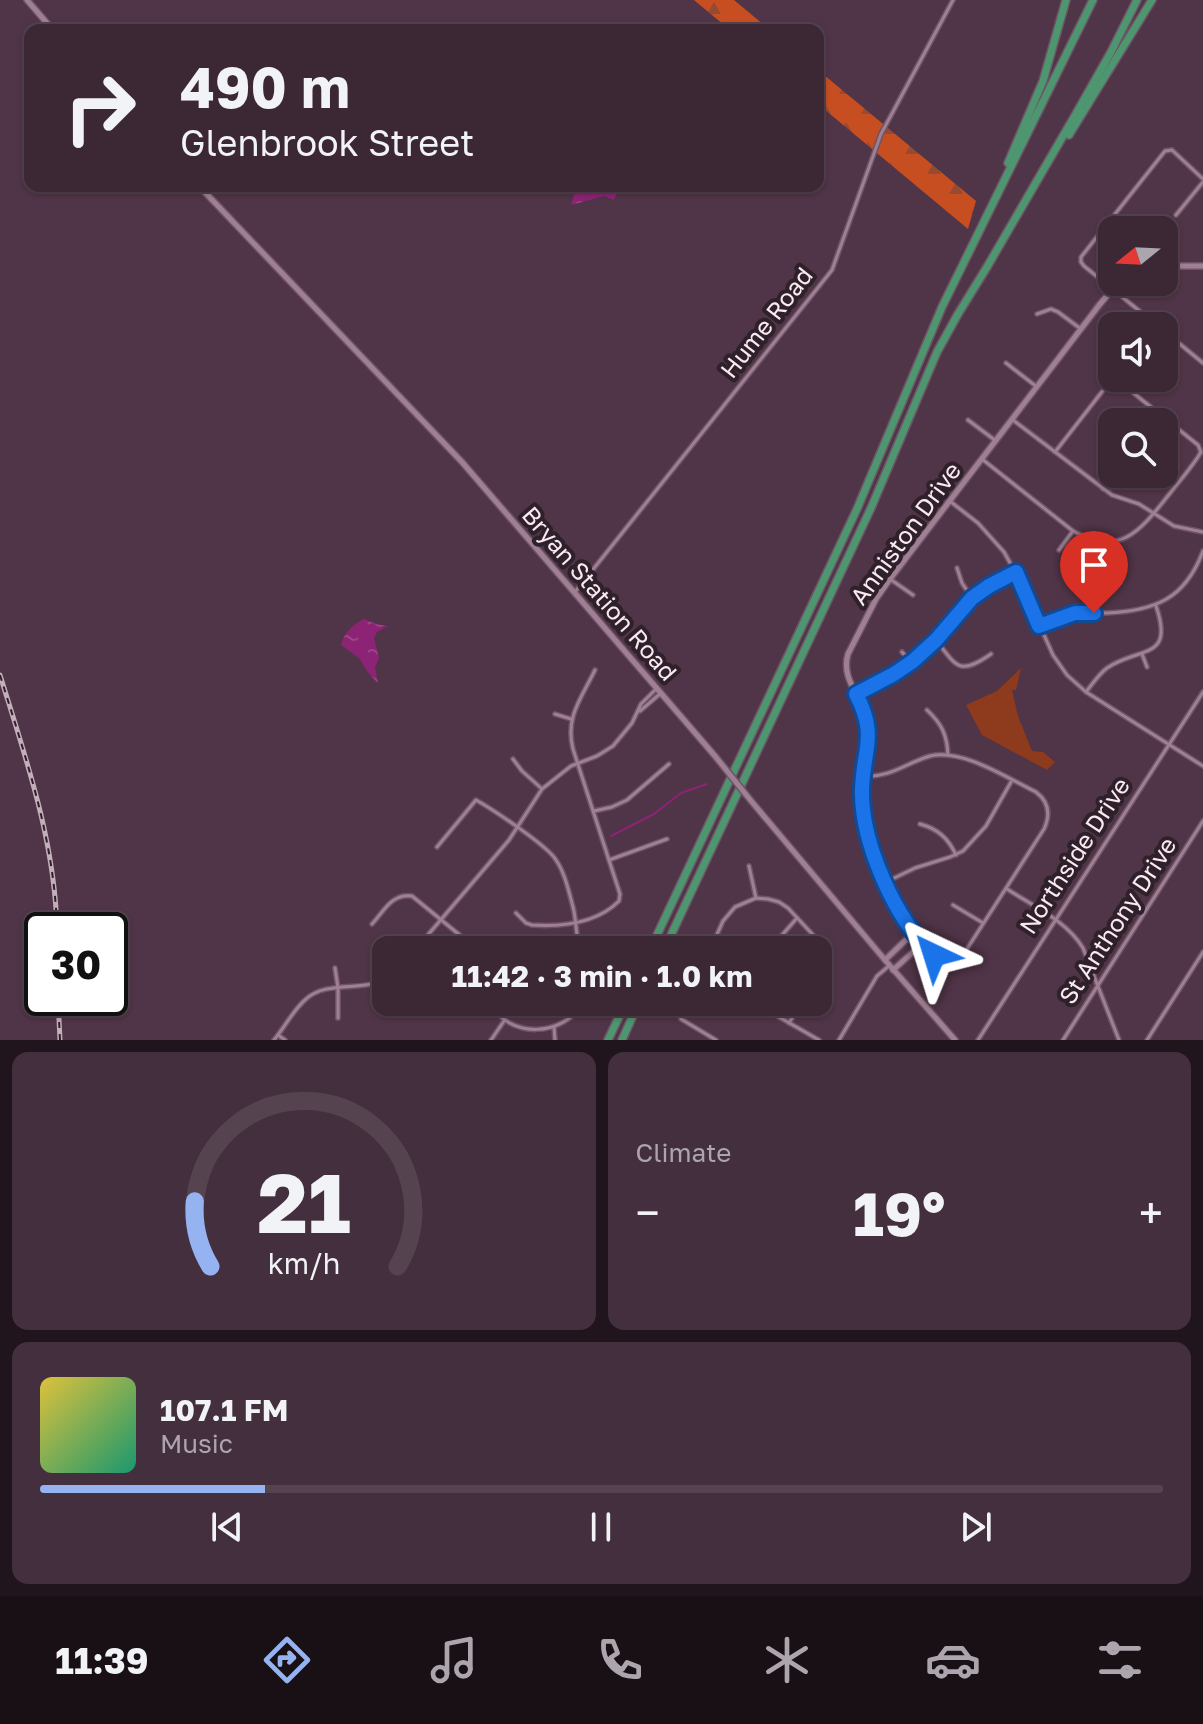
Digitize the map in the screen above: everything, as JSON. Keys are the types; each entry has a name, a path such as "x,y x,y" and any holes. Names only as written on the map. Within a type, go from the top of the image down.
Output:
{"highway":[{"path":"657,936 868,485 927,340 1037,95 1054,48 1066,0"},
{"path":"966,256 1093,0"},
{"path":"671,936 865,522 937,352 1077,112 1137,0"},
{"path":"958,314 1152,0"},
{"path":"608,1040 619,1016"},
{"path":"622,1040 633,1016"}],"main road":[{"path":"27,0 48,24"},
{"name":"Bryan Station Road","path":"205,192 486,489 955,1040"},
{"path":"1178,266 1203,266"},
{"name":"Anniston Drive","path":"922,944 900,912 867,833 862,798 869,733 864,710 847,673 846,661 876,599 890,579 1107,296"},
{"path":"889,965 913,933"},
{"path":"889,965 922,944"}],"street":[{"name":"Hume Road","path":"575,592 832,270 881,134 953,0"},
{"path":"1113,216 1169,149 1203,180 1176,215"},
{"path":"1098,236 1081,257 1084,266 1098,277"},
{"path":"1122,296 1141,312"},
{"path":"1037,314 1051,309 1081,329"},
{"path":"1178,342 1203,363"},
{"path":"1006,363 1037,387"},
{"path":"982,459 1073,531 1095,541 1115,542 1136,533 1154,514 1201,451 1198,445 1114,379 1055,452"},
{"path":"1012,419 1118,499 1139,504 1174,526 1203,532"},
{"path":"968,420 996,441"},
{"path":"950,501 987,531 1000,546 1016,572 1057,662 1073,681 1203,766"},
{"path":"1059,550 1073,531"},
{"path":"1039,626 1075,613 1118,612 1156,604 1184,587 1203,551"},
{"path":"957,568 972,598"},
{"path":"856,694 911,662 936,640 972,598 1016,572"},
{"path":"890,579 913,595"},
{"path":"1086,692 1106,669 1142,654 1156,644 1163,626 1156,604"},
{"path":"936,640 962,667 972,666 991,654"},
{"path":"902,652 911,662"},
{"path":"1142,654 1147,667"},
{"path":"516,913 529,924 576,922 595,918 619,901 620,894 571,740 571,719 595,670"},
{"path":"427,936 501,849 542,789 571,766 613,746 659,690"},
{"name":"Northside Drive","path":"978,1040 1203,692"},
{"path":"927,710 944,730 948,755"},
{"path":"555,714 571,719"},
{"path":"863,776 885,775 931,756 948,755 969,760 1011,780 1046,802 1049,814 1044,829 983,923 953,905"},
{"path":"513,759 542,789"},
{"path":"594,811 627,800 669,764"},
{"path":"886,882 915,868 956,855 968,846 986,826 1011,780"},
{"path":"437,847 476,800 549,851 558,862 574,909 577,936"},
{"name":"St Anthony Drive","path":"1063,1040 1203,821"},
{"path":"920,824 941,833 956,855"},
{"path":"609,860 667,839"},
{"path":"749,866 756,898"},
{"path":"1006,888 1055,920 1080,942 1119,1040"},
{"path":"372,924 395,899 403,895 412,896 462,936"},
{"path":"716,936 731,911 741,903 756,898 779,902 814,936"},
{"path":"781,936 797,918"},
{"name":"Anniston Drive","path":"922,944 952,968 983,923"},
{"path":"1147,1040 1203,952"},
{"path":"839,1040 872,984 889,965"},
{"path":"335,968 338,1018"},
{"path":"274,1040 309,996 320,991 372,984"},
{"path":"500,1016 504,1021 527,1029 554,1027 573,1016"},
{"path":"680,1016 716,1040"},
{"path":"777,1016 819,1040"},
{"path":"789,1023 793,1016"},
{"path":"491,1040 504,1021"},
{"path":"554,1027 555,1040"},
{"path":"278,1035 285,1040"}],"shaded area":[{"path":"1021,668 1016,690 1012,690 1018,716 1032,751 1043,752 1055,762 1047,770 982,735 966,705 997,691"}],"green space":[{"path":"694,0 734,0 763,24 723,24"},
{"path":"824,75 976,201 968,229 824,109"}],"water":[{"path":"575,192 617,192 614,200 604,196 571,205"},
{"path":"364,619 388,626 377,632 374,638 379,658 375,668 378,683 359,658 341,645 350,629"}],"waterway":[{"path":"611,836 654,814 681,793 707,784"}],"railway":[{"path":"0,675 45,832 56,912"},
{"path":"59,1016 60,1040"}],"route":[{"path":"934,955 903,918 869,841 862,798 869,733 864,710 856,694 913,661 936,640 972,598 1016,572 1039,626 1075,613 1094,613"}]}
